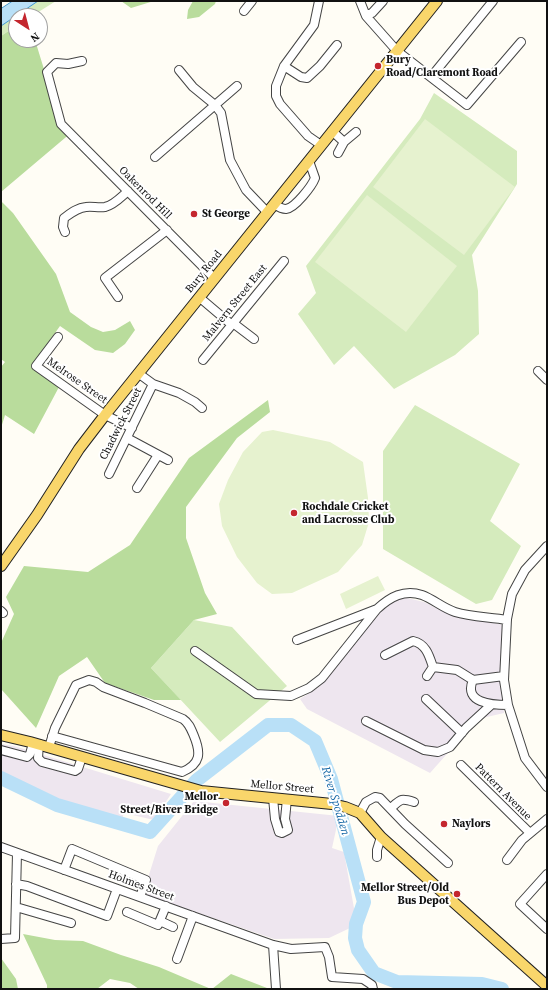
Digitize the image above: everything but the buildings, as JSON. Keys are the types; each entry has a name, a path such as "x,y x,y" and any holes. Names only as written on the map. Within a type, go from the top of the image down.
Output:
{"main road":[{"name":"Bury Road","path":"1,566 37,515 79,449 105,415 437,1"},
{"name":"Mellor Street","path":"1,735 201,791 332,804 360,813 381,837 547,986"}],"street":[{"path":"244,11 252,1"},
{"path":"319,1 314,25 284,66 276,86 276,96 280,104 308,136 321,145"},
{"path":"360,1 366,15 397,51 467,105 521,42"},
{"path":"366,15 372,13 383,1"},
{"path":"431,77 492,1"},
{"path":"284,66 301,77 307,78 320,66 337,45"},
{"name":"Oakenrod Hill","path":"82,61 68,64 56,63 47,72 61,124 214,278"},
{"path":"178,70 193,87 215,105 221,113 230,160 246,190 270,208 290,208 299,200 314,178 308,161"},
{"path":"155,157 237,86"},
{"path":"332,131 344,142"},
{"path":"338,154 344,142 356,132"},
{"path":"65,232 63,227 64,218 74,211 87,207 106,207 117,201 128,191"},
{"path":"118,297 105,278 167,230"},
{"name":"Malvern Street East","path":"203,360 284,261"},
{"path":"199,297 232,324 254,339"},
{"name":"Melrose Street","path":"58,336 36,366 105,415 132,428"},
{"path":"538,371 547,380"},
{"path":"138,374 154,384 179,393 195,402 202,408"},
{"name":"Chadwick Street","path":"109,474 154,384"},
{"path":"127,438 168,460"},
{"path":"137,488 158,455"},
{"path":"547,546 525,570 512,594 507,620 504,676 508,705 525,758 547,787"},
{"path":"195,651 256,694 291,696 309,688 322,678 377,609 386,600 400,593 422,595 454,612 507,620"},
{"path":"297,640 377,609"},
{"path":"384,655 413,641 420,642 425,648 433,667"},
{"path":"433,667 457,670 472,680 504,676"},
{"path":"428,676 433,667"},
{"path":"1,750 27,757 52,736 76,685 89,680 188,722 199,750 193,766 182,772 52,736"},
{"path":"472,680 470,685 472,694 478,700 491,705 508,705"},
{"path":"426,699 462,732"},
{"path":"366,721 424,750 438,752 450,746 462,732 491,705"},
{"path":"40,745 38,758 42,762 75,771 78,769 82,757"},
{"path":"144,775 147,762"},
{"name":"Pattern Avenue","path":"461,766 530,833"},
{"path":"360,813 366,802 375,797 380,798 405,824 448,863"},
{"path":"273,798 275,818 279,832 282,833 288,830 285,819 287,800"},
{"path":"391,808 400,799 414,802"},
{"name":"Pattern Avenue","path":"507,860 522,840 547,820"},
{"path":"377,857 377,850 381,837"},
{"name":"Holmes Street","path":"1,848 273,945 291,949 324,947 329,957 332,977 363,979 372,985 373,989"},
{"path":"64,870 72,849 146,880 140,897"},
{"path":"1,939 15,938 17,853"},
{"path":"547,874 520,904 547,929"},
{"path":"16,884 27,886 107,916 117,889"},
{"path":"127,912 158,925 166,906"},
{"path":"16,907 70,923"},
{"path":"177,959 193,916"},
{"path":"160,921 173,927"},
{"path":"273,945 276,989"}],"shaded area":[{"path":"403,597 424,602 453,616 505,625 502,686 504,713 478,719 430,773 307,709 300,699 320,686 373,617 384,606"},
{"path":"1,744 14,746 171,794 154,820 124,813 122,819 72,807 24,787 1,774"},
{"path":"194,801 339,816 332,848 344,852 355,914 350,928 329,938 274,939 143,894 158,846"}],"green space":[{"path":"38,1 56,1 45,8 28,8"},
{"path":"121,1 154,1 131,8"},
{"path":"193,1 216,1 215,4 199,17 187,19 188,10"},
{"path":"8,21 8,31 1,36 1,26"},
{"path":"8,31 8,48 37,48 59,118 72,132 1,192 1,36"},
{"path":"434,93 517,151 517,184 472,255 478,291 479,334 455,355 394,389 354,346 334,365 298,314 316,293 306,266 420,119"},
{"path":"425,119 515,187 464,255 373,187"},
{"path":"367,195 457,266 406,332 315,262"},
{"path":"1,201 13,213 56,274 70,312 91,327 103,332 115,330 130,321 135,330 125,344 113,353 95,350 60,326 32,365 59,387 34,434 5,415 1,428 1,367 5,362 1,359"},
{"path":"268,400 270,412 237,438 186,507 186,538 205,593 217,614 194,620 151,668 181,700 154,700 105,683 87,657 59,676 36,728 1,689 1,643 14,614 6,597 24,566 88,572 130,545 189,458"},
{"path":"415,405 520,464 490,521 521,546 492,600 476,604 383,549 383,451"},
{"name":"Rochdale Cricket and Lacrosse Club","path":"273,430 330,442 363,462 368,498 369,522 362,545 338,572 292,593 272,594 257,583 237,557 222,526 219,504 228,480 243,452 262,432"},
{"path":"378,576 385,590 346,609 340,594"},
{"path":"194,620 232,627 287,686 220,742 151,668"},
{"path":"23,934 55,940 83,941 159,967 211,989 139,989 130,983 110,979 97,989 47,989 47,985"},
{"path":"1,958 16,979 18,989 1,989"},
{"path":"231,974 267,988 267,989 212,989"}],"water":[{"path":"13,1 38,1 28,8 8,8 8,21 1,26 1,9"}],"waterway":[{"name":"River Spodden","path":"1,778 57,805 150,832 197,780 268,725 291,725 315,741 331,779 364,902 356,924 355,938 358,950 374,973 397,982 482,984 502,989"}],"place":[{"name":"Bury Road/Claremont Road","path":"378,66"},
{"name":"St George","path":"194,214"},
{"name":"Rochdale Cricket and Lacrosse Club","path":"294,513"},
{"name":"Mellor Street/River Bridge","path":"226,803"},
{"name":"Naylors","path":"444,824"},
{"name":"Mellor Street/Old Bus Depot","path":"457,894"}]}
